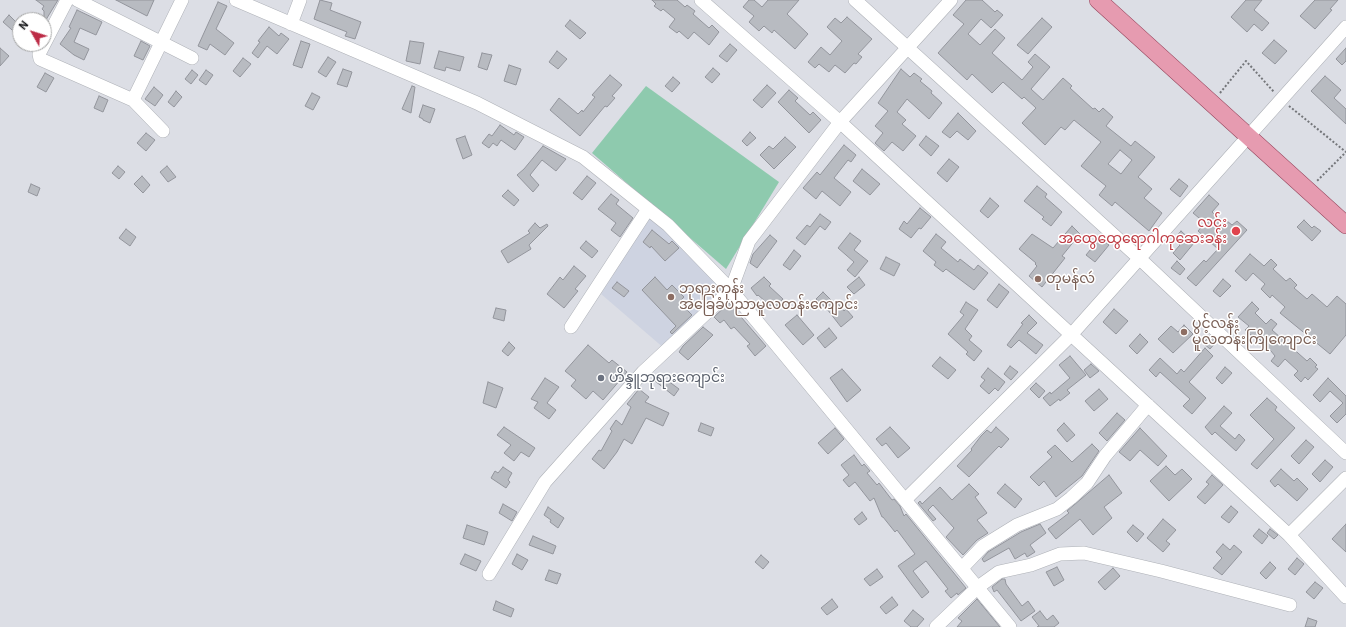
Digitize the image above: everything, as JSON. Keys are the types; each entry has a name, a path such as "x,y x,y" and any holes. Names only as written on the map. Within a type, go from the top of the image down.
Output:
{"main road":[{"path":"1098,0 1250,136 1346,225"}],"street":[{"path":"68,0 38,57 133,100 163,131"},
{"path":"78,0 192,58"},
{"path":"133,100 182,0"},
{"path":"236,0 477,102 583,157 668,225 731,290 1010,627"},
{"path":"291,24 300,0"},
{"path":"701,0 840,122 1289,535 1346,597"},
{"path":"855,0 909,47 1139,258 1346,453"},
{"path":"489,574 545,482 643,372 731,290 749,241 840,122 951,0"},
{"path":"905,500 1071,335 1250,136 1280,98 1346,27"},
{"path":"572,327 648,209"},
{"path":"962,568 983,546 1017,525 1056,509 1072,498 1087,483 1106,456 1148,405"},
{"path":"1289,535 1346,478"},
{"path":"936,627 978,587 999,572 1031,564 1060,554 1084,554 1161,571 1290,606"}],"path":[{"path":"1212,103 1246,61 1280,98 1346,152 1308,190"}],"shaded area":[{"path":"650,215 723,289 665,349 601,294"}],"green space":[{"path":"646,86 779,182 726,269 592,153"}],"building":[{"path":"36,0 58,0 51,12 44,12 42,9 44,6"},
{"path":"116,0 154,0 147,16"},
{"path":"320,0 332,3 330,10 361,22 355,39 345,36 347,32 314,19"},
{"path":"652,0 677,0 685,7 687,5 695,11 693,14 709,28 712,25 719,32 709,45 694,32 688,39 679,31 677,33 669,27 675,19 663,9 661,11 654,6 656,4"},
{"path":"749,0 754,0 762,7 768,0 799,0 787,14 808,34 795,49 774,30 772,33 764,26 759,31 749,22 754,16 743,7"},
{"path":"966,0 982,0 995,12 997,10 1003,15 991,28 981,19 968,34 980,45 995,29 1005,38 992,53 1022,80 1033,67 1028,62 1035,54 1050,67 1031,89 1043,100 1063,78 1072,86 1070,88 1093,109 1095,108 1099,112 1103,108 1113,117 1106,126 1131,146 1135,141 1155,157 1138,177 1152,189 1144,198 1162,213 1149,231 1115,202 1112,206 1099,195 1106,186 1081,166 1101,142 1074,120 1065,130 1061,127 1045,145 1022,123 1036,108 1024,97 1022,99 1003,82 992,93 972,74 967,80 938,53 964,24 953,15","holes":["1120,150 1132,160 1121,174 1108,164"]},
{"path":"1246,0 1262,0 1254,10 1269,23 1262,31 1254,24 1247,32 1231,17"},
{"path":"1315,0 1338,0 1330,9 1332,10 1315,29 1300,16"},
{"path":"218,2 227,6 216,29 234,43 225,55 210,44 207,50 198,46"},
{"path":"77,10 102,22 96,35 80,28 74,42 89,49 84,60 74,55 60,44 71,28 69,27"},
{"path":"9,15 12,18 12,30 3,22"},
{"path":"847,17 872,39 858,54 862,57 845,73 835,65 829,72 819,64 815,68 808,62 821,47 830,55 842,41 827,27 835,18 841,23"},
{"path":"1042,18 1052,27 1028,54 1017,45"},
{"path":"570,20 586,33 580,39 565,26"},
{"path":"269,27 279,36 281,33 289,39 277,54 267,46 258,58 252,53 260,42 258,41"},
{"path":"1274,40 1287,51 1275,64 1262,53"},
{"path":"141,41 150,46 143,60 134,56"},
{"path":"301,41 310,44 302,68 293,65"},
{"path":"410,41 424,43 420,64 406,61"},
{"path":"730,44 737,50 727,62 719,56"},
{"path":"0,48 9,56 0,66"},
{"path":"1346,48 1346,61 1342,65 1336,59"},
{"path":"439,51 464,57 460,71 446,67 445,71 434,68"},
{"path":"557,51 567,59 558,69 549,62"},
{"path":"482,53 492,55 487,70 478,67"},
{"path":"328,57 336,62 326,77 318,72"},
{"path":"243,58 251,64 240,77 233,71"},
{"path":"509,65 521,69 516,85 504,81"},
{"path":"713,68 720,74 712,83 705,77"},
{"path":"343,69 352,72 347,87 337,84"},
{"path":"901,69 910,77 914,73 922,79 920,81 932,91 931,93 942,103 929,119 907,99 897,112 906,120 902,124 916,136 903,151 892,142 884,151 875,143 883,133 875,126 888,111 878,103"},
{"path":"192,70 198,75 191,84 185,79"},
{"path":"206,70 213,75 206,85 199,80"},
{"path":"45,73 54,78 46,92 37,87"},
{"path":"610,75 622,85 612,96 615,98 607,107 605,106 580,136 550,110 559,98 578,114 582,110 583,112 595,97 592,95"},
{"path":"1325,76 1341,90 1334,98 1346,109 1346,124 1311,91"},
{"path":"673,77 680,83 672,92 665,86"},
{"path":"767,85 776,93 762,108 753,100"},
{"path":"412,86 415,87 411,113 402,109"},
{"path":"154,87 163,95 155,106 145,99"},
{"path":"789,90 798,98 795,101 810,115 813,112 821,120 809,133 778,102"},
{"path":"176,91 182,97 174,107 168,102"},
{"path":"312,93 320,97 313,110 305,106"},
{"path":"99,96 108,100 103,112 94,108"},
{"path":"423,105 435,109 430,123 419,117"},
{"path":"958,113 976,131 968,140 957,131 950,138 942,132"},
{"path":"500,125 514,135 516,132 524,137 515,150 501,140 497,146 493,143 489,148 482,143 489,134 492,136"},
{"path":"750,132 756,138 747,146 742,141"},
{"path":"146,133 155,140 146,151 137,143"},
{"path":"465,136 472,155 463,159 456,139"},
{"path":"926,136 939,146 931,156 919,145"},
{"path":"785,137 796,147 774,169 760,155 769,146 773,149"},
{"path":"844,145 856,155 851,162 848,160 834,178 851,192 840,206 822,191 816,199 803,188 817,172 820,175"},
{"path":"543,146 566,159 556,171 542,160 530,175 539,185 533,192 517,175 524,169"},
{"path":"949,159 959,167 947,182 937,173"},
{"path":"118,166 125,172 119,179 112,173"},
{"path":"167,166 176,177 168,182 160,172"},
{"path":"862,169 880,184 870,195 853,181"},
{"path":"142,176 150,185 143,193 134,184"},
{"path":"587,176 596,183 582,200 573,193"},
{"path":"1179,179 1188,186 1180,197 1170,189"},
{"path":"31,184 40,188 37,196 28,192"},
{"path":"1037,186 1047,194 1045,197 1062,212 1051,226 1042,219 1044,217 1024,201"},
{"path":"508,190 519,200 514,206 502,196"},
{"path":"611,194 619,200 616,204 633,218 620,237 611,230 616,223 598,209"},
{"path":"1209,195 1219,204 1212,212 1225,224 1227,221 1232,225 1237,221 1247,230 1196,286 1187,278 1204,260 1206,262 1218,249 1198,231 1205,223 1193,213"},
{"path":"990,198 999,206 988,218 980,211"},
{"path":"920,208 931,217 911,238 899,229 904,221 907,224"},
{"path":"820,214 831,222 825,230 820,226 805,245 796,238 807,225 810,227"},
{"path":"1304,220 1312,228 1314,226 1321,231 1312,241 1297,227"},
{"path":"535,223 540,228 547,224 548,226 529,245 531,249 508,263 501,251 530,233 528,231"},
{"path":"1072,226 1080,234 1062,256 1065,258 1042,287 1029,276 1037,266 1035,264 1036,263 1019,249 1032,234 1053,248"},
{"path":"126,229 136,237 130,246 119,238"},
{"path":"652,230 669,244 672,241 679,248 665,261 651,246 650,248 643,242"},
{"path":"1181,231 1194,243 1180,260 1173,253 1180,245 1174,239"},
{"path":"850,233 861,241 854,250 868,261 855,277 847,270 854,262 838,248"},
{"path":"936,234 946,242 941,248 958,262 960,259 974,270 978,265 988,273 974,290 946,269 943,272 934,265 936,262 923,251"},
{"path":"770,235 777,241 757,268 750,263 753,254"},
{"path":"1100,238 1109,245 1095,262 1086,255"},
{"path":"586,241 598,251 592,258 580,248"},
{"path":"794,250 801,256 790,270 783,265"},
{"path":"1250,254 1264,266 1271,259 1277,265 1273,269 1286,281 1290,278 1297,285 1294,288 1307,299 1312,294 1327,307 1337,296 1346,304 1346,335 1330,354 1280,313 1285,307 1272,295 1270,298 1261,289 1265,284 1253,273 1246,281 1235,271"},
{"path":"886,257 900,264 894,276 880,269"},
{"path":"1177,261 1185,269 1180,275 1171,268"},
{"path":"574,266 586,276 575,289 578,291 564,308 547,294 560,277 563,280"},
{"path":"655,277 667,290 672,285 684,297 679,302 692,315 672,334 670,332 676,326 642,290"},
{"path":"764,277 771,284 769,286 783,299 774,309 758,295 757,296 751,288"},
{"path":"859,277 865,285 854,294 847,287"},
{"path":"1223,279 1231,286 1220,297 1213,291"},
{"path":"617,282 629,291 624,297 612,288"},
{"path":"999,284 1009,292 997,308 987,300"},
{"path":"823,292 834,303 836,301 844,311 846,309 853,317 841,327 827,309 816,299"},
{"path":"966,302 978,310 965,329 972,336 969,340 982,351 974,361 966,354 968,352 948,334 964,315 960,312"},
{"path":"1252,302 1259,309 1255,313 1266,324 1271,319 1277,324 1272,330 1307,361 1310,358 1317,365 1315,367 1318,369 1308,380 1305,377 1301,382 1294,375 1298,371 1285,359 1278,367 1271,361 1275,356 1271,351 1254,334 1252,336 1245,330 1249,326 1238,317"},
{"path":"729,303 766,346 755,356 747,346 750,344 734,327 731,329 724,320 720,323 714,317"},
{"path":"496,308 506,310 504,321 493,318"},
{"path":"1114,309 1128,321 1116,334 1103,322"},
{"path":"797,315 814,335 803,345 785,325"},
{"path":"1029,315 1037,323 1027,333 1043,345 1036,354 1019,340 1011,348 1007,345 1023,324 1021,323"},
{"path":"1184,325 1193,334 1173,353 1158,339 1171,326 1178,332"},
{"path":"703,327 713,335 688,360 679,352 683,346"},
{"path":"829,328 837,338 825,348 817,338"},
{"path":"1140,334 1148,342 1137,354 1129,346"},
{"path":"1210,336 1216,342 1210,349 1203,343"},
{"path":"509,342 515,348 508,356 502,351"},
{"path":"588,345 609,363 612,360 627,372 603,400 593,391 586,399 571,386 576,380 565,371"},
{"path":"1205,348 1213,356 1189,382 1206,398 1192,414 1183,406 1190,399 1160,372 1156,377 1149,370 1160,358 1177,374 1181,369 1184,372"},
{"path":"1070,356 1086,375 1067,390 1070,393 1060,401 1059,399 1050,406 1043,398 1050,392 1051,394 1070,378 1059,365"},
{"path":"940,357 956,370 948,379 932,366"},
{"path":"1091,364 1099,371 1090,378 1084,370"},
{"path":"1010,366 1018,372 1011,380 1004,374"},
{"path":"1225,367 1232,373 1222,384 1216,378"},
{"path":"988,368 1005,382 998,391 995,388 989,394 980,386 985,380 981,377"},
{"path":"842,369 861,390 847,402 830,378"},
{"path":"660,375 679,389 674,396 655,381"},
{"path":"545,378 559,387 547,403 556,410 549,419 534,408 538,402 531,399"},
{"path":"1328,378 1346,396 1346,414 1337,423 1330,416 1343,403 1330,391 1320,402 1313,395"},
{"path":"488,382 503,388 496,408 483,403"},
{"path":"1036,383 1045,391 1039,398 1030,389"},
{"path":"639,389 649,397 645,402 669,413 663,426 646,418 632,444 624,439 617,452 604,469 592,459 599,450 601,451 612,431 610,429 616,420 622,425 631,407 627,404"},
{"path":"1099,389 1108,399 1094,411 1085,401"},
{"path":"1267,398 1277,407 1275,410 1295,428 1257,469 1251,464 1274,439 1250,415"},
{"path":"1224,406 1232,413 1220,426 1235,439 1239,434 1245,440 1236,451 1215,432 1212,435 1205,427"},
{"path":"1117,413 1125,420 1107,441 1099,433"},
{"path":"701,423 714,428 711,436 698,431"},
{"path":"1064,423 1075,435 1067,442 1057,430"},
{"path":"504,427 535,448 529,457 521,452 514,461 504,453 511,445 497,435"},
{"path":"890,427 910,448 898,458 886,443 882,446 876,439"},
{"path":"996,427 1009,439 1001,448 999,446 969,477 957,466 972,450 971,449 987,430 991,433"},
{"path":"835,428 844,439 828,454 818,443"},
{"path":"1140,428 1167,456 1158,466 1140,450 1130,461 1119,452"},
{"path":"1306,440 1314,447 1299,464 1291,456"},
{"path":"1092,444 1099,451 1082,476 1056,497 1044,481 1039,486 1030,477 1052,457 1047,452 1055,445 1072,462"},
{"path":"854,455 862,466 864,464 870,471 867,473 877,485 879,483 892,500 894,499 900,506 904,516 906,514 966,588 958,595 957,593 951,598 945,591 948,589 926,561 913,571 929,592 922,598 912,585 898,566 915,554 897,530 895,532 882,517 874,498 870,501 855,482 849,487 843,480 849,475 841,465"},
{"path":"1325,460 1333,467 1320,482 1312,474"},
{"path":"1166,466 1175,475 1182,469 1192,479 1169,501 1150,481"},
{"path":"503,467 512,473 508,480 510,482 506,488 491,478 495,471 498,473"},
{"path":"1281,469 1294,481 1297,478 1308,489 1297,501 1278,484 1275,487 1270,481"},
{"path":"1109,475 1122,493 1104,507 1112,518 1093,535 1080,519 1056,539 1048,529 1069,513 1067,511"},
{"path":"1212,475 1223,485 1205,504 1197,497 1209,484 1206,482"},
{"path":"969,484 979,494 975,497 987,513 977,520 988,533 977,540 963,555 946,537 954,528 933,505 928,510 936,519 933,521 918,503 920,501 922,504 940,487 952,500"},
{"path":"1005,484 1022,499 1015,508 997,493"},
{"path":"503,504 517,512 512,521 499,513"},
{"path":"1231,506 1238,512 1229,523 1221,517"},
{"path":"548,507 564,518 558,528 544,515"},
{"path":"862,512 867,519 859,525 854,519"},
{"path":"1163,519 1176,530 1166,541 1170,544 1163,552 1147,538"},
{"path":"1040,524 1046,533 1030,545 1035,552 1027,557 1025,553 1015,559 1009,548 984,562 982,559 988,552 1021,532"},
{"path":"1346,524 1346,552 1332,539"},
{"path":"467,525 488,532 484,545 463,538"},
{"path":"1133,525 1144,534 1137,542 1127,532"},
{"path":"1259,529 1268,536 1262,544 1253,536"},
{"path":"1270,529 1278,535 1274,539 1267,533"},
{"path":"533,536 556,546 553,554 529,545"},
{"path":"1223,544 1230,550 1234,545 1242,552 1222,575 1213,568 1222,558 1216,552"},
{"path":"465,554 481,561 476,571 460,564"},
{"path":"517,554 528,560 522,570 512,564"},
{"path":"761,555 769,562 763,569 755,562"},
{"path":"1297,558 1304,564 1295,575 1288,569"},
{"path":"1270,562 1276,568 1266,579 1260,573"},
{"path":"1057,567 1064,580 1054,586 1046,572"},
{"path":"1113,568 1120,576 1105,590 1098,582"},
{"path":"877,569 883,577 870,586 864,579"},
{"path":"549,570 561,574 557,584 545,580"},
{"path":"1002,579 1005,579 1006,584 1022,606 1028,601 1035,611 1021,621 997,590 994,592 992,587"},
{"path":"1315,582 1323,588 1314,599 1306,592"},
{"path":"892,597 898,605 886,614 880,607"},
{"path":"832,599 838,607 827,615 821,608"},
{"path":"977,599 1000,627 957,627 962,621 958,618"},
{"path":"496,601 514,609 511,617 493,610"},
{"path":"913,610 924,619 917,627 911,627 904,621"},
{"path":"1040,611 1047,620 1053,615 1059,623 1054,627 1037,627 1039,626 1032,617"},
{"path":"1308,618 1317,621 1315,627 1305,627"}],"place":[{"name":"လင်း အထွေထွေရောဂါကုဆေးခန်း","path":"1236,231"},
{"name":"တုမန်လဴ","path":"1038,279"},
{"name":"ဘုရားကုန်း အခြေခံပညာမူလတန်းကျောင်း","path":"671,297"},
{"name":"ပွင့်လန်း မူလတန်းကြိုကျောင်း","path":"1184,332"},
{"name":"ဟိန္ဒူဘုရားကျောင်း","path":"601,378"}]}
